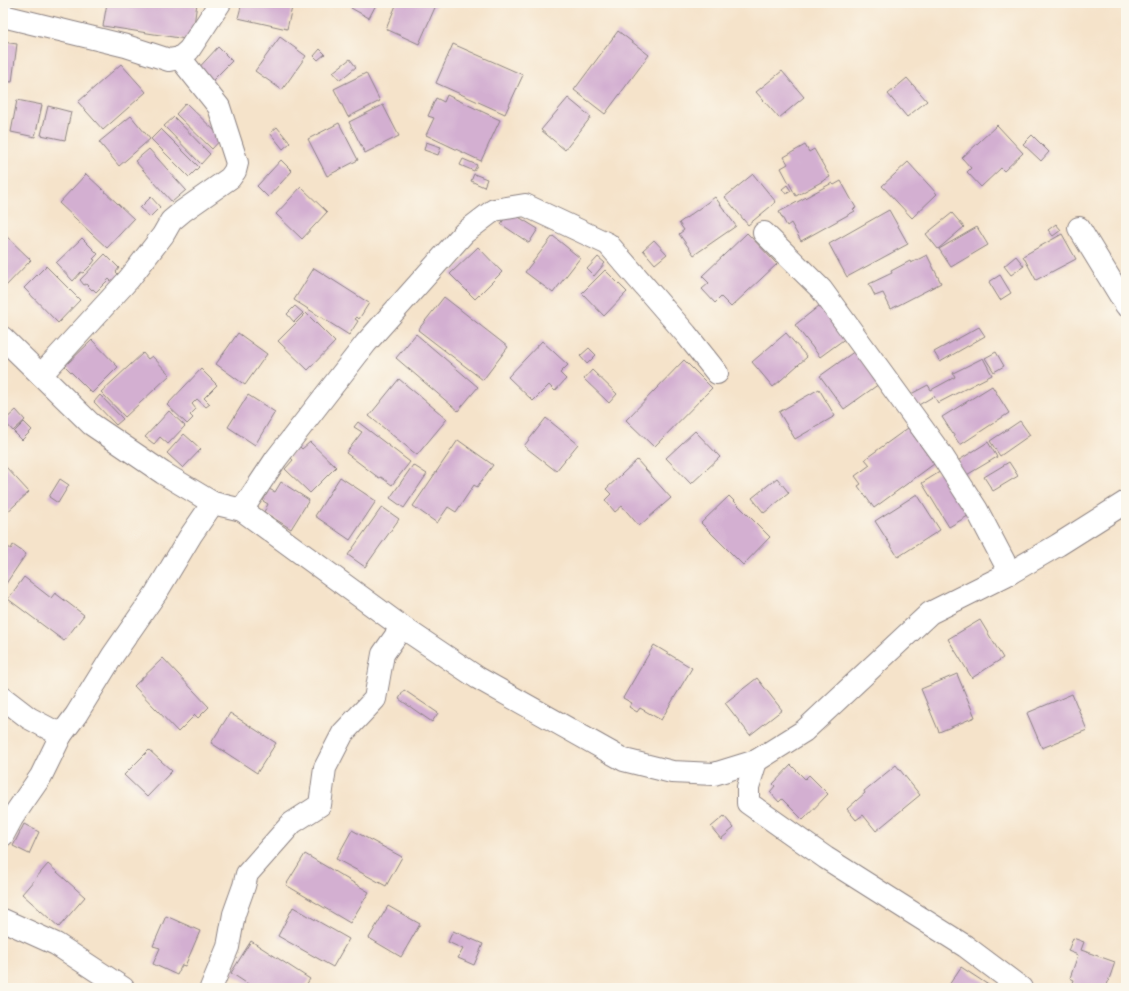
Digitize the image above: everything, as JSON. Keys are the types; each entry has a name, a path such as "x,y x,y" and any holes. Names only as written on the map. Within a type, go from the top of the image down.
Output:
{"street":[{"path":"3,16 126,46 169,60 180,58 189,50 220,3"},
{"path":"41,375 129,279 163,235 171,221 230,178 235,171 236,163 220,107 180,58"},
{"path":"242,510 276,459 366,343 464,233 494,210 525,205 608,244 686,334 717,373"},
{"path":"1079,228 1126,305"},
{"path":"764,233 821,289 937,448 977,510 1010,573"},
{"path":"3,338 91,424 163,473 213,503 242,510 402,627 478,678 624,760 672,772 714,774 756,761 804,731 930,613 1010,573 1126,502"},
{"path":"3,835 12,818 41,776 61,735 76,715 113,655 156,593 191,535 213,503"},
{"path":"211,988 228,947 234,914 247,874 292,823 320,805 325,768 343,733 376,699 383,654 402,627"},
{"path":"3,698 30,718 61,735"},
{"path":"756,761 748,787 748,803 826,858 964,946 1021,988"},
{"path":"3,920 56,944 123,988"}],"building":[{"path":"107,3 197,3 192,40 103,26"},
{"path":"242,3 293,3 287,29 238,18"},
{"path":"293,3 308,3 306,7"},
{"path":"354,3 377,3 369,18 351,8"},
{"path":"397,3 437,3 419,44 386,29"},
{"path":"618,31 649,55 605,114 574,90"},
{"path":"280,37 306,56 282,90 255,71"},
{"path":"3,42 17,44 12,82 3,81"},
{"path":"453,44 523,75 505,114 436,83"},
{"path":"218,47 232,61 208,85 195,72"},
{"path":"320,49 325,54 318,60 314,56"},
{"path":"350,59 356,67 340,80 333,72"},
{"path":"121,64 146,92 103,130 78,102"},
{"path":"782,71 804,97 779,118 756,92"},
{"path":"366,73 380,101 348,117 334,89"},
{"path":"907,78 927,101 907,117 888,94"},
{"path":"447,95 500,120 481,161 426,135 434,118 428,116 436,98 444,102"},
{"path":"568,98 591,117 565,150 541,130"},
{"path":"17,100 42,105 35,137 11,132"},
{"path":"186,103 222,138 212,149 176,114"},
{"path":"3,104 6,106 3,115"},
{"path":"383,105 399,136 365,153 349,122"},
{"path":"48,106 71,112 65,140 41,135"},
{"path":"131,116 150,139 119,166 99,142"},
{"path":"174,117 210,154 201,164 164,126"},
{"path":"339,123 358,160 327,176 308,139"},
{"path":"997,125 1023,153 1004,171 1001,168 981,187 967,172 971,168 962,158"},
{"path":"277,127 290,143 283,149 270,133"},
{"path":"161,129 199,167 189,177 151,139"},
{"path":"1032,135 1049,152 1041,161 1023,144"},
{"path":"426,142 441,147 438,155 424,150"},
{"path":"805,145 809,152 814,149 830,177 796,196 781,168 788,164 784,157"},
{"path":"149,149 186,190 172,202 135,161"},
{"path":"463,159 477,165 474,171 460,165"},
{"path":"281,160 292,171 268,197 257,186"},
{"path":"908,162 937,194 912,218 882,186"},
{"path":"86,174 134,219 107,248 59,203"},
{"path":"474,174 487,179 484,187 471,181"},
{"path":"753,174 776,202 748,225 725,197"},
{"path":"841,181 856,208 853,209 855,211 801,241 791,223 787,226 779,212 832,183 834,185"},
{"path":"787,185 791,191 786,194 782,189"},
{"path":"301,187 327,212 302,239 276,214"},
{"path":"151,197 160,207 150,217 140,208"},
{"path":"715,197 736,226 694,255 679,234 684,230 679,223"},
{"path":"889,210 908,244 847,277 829,244"},
{"path":"509,211 538,229 529,243 501,224"},
{"path":"952,213 964,227 938,249 926,234"},
{"path":"1056,224 1061,230 1053,236 1048,230"},
{"path":"977,227 988,245 951,267 939,249"},
{"path":"3,233 31,260 3,289"},
{"path":"747,233 777,264 731,307 721,297 715,303 702,289 709,283 702,276"},
{"path":"1062,234 1076,259 1036,280 1023,256"},
{"path":"553,236 580,258 553,293 525,272"},
{"path":"82,238 98,254 93,259 95,260 92,264 83,273 81,272 73,281 56,263"},
{"path":"654,240 667,254 655,264 643,250"},
{"path":"478,247 502,272 475,299 450,274"},
{"path":"105,254 119,268 116,272 120,276 113,283 109,279 96,292 86,284 84,285 80,280"},
{"path":"927,255 941,283 891,309 883,293 875,296 869,284 892,273 891,271 910,261 911,263"},
{"path":"1016,256 1024,266 1011,275 1004,266"},
{"path":"598,257 605,263 594,276 587,269"},
{"path":"46,266 80,300 58,323 24,288"},
{"path":"314,268 369,303 359,319 357,317 355,319 358,321 349,335 294,300"},
{"path":"605,270 627,292 604,316 582,293"},
{"path":"1000,275 1011,293 1000,300 989,282"},
{"path":"444,297 508,347 483,380 418,330"},
{"path":"824,302 850,335 820,357 795,325"},
{"path":"295,306 303,313 294,322 287,314"},
{"path":"306,313 335,342 308,370 278,341"},
{"path":"979,327 985,336 940,362 934,352"},
{"path":"238,333 267,354 245,385 216,364"},
{"path":"786,333 807,357 773,387 752,362"},
{"path":"416,334 478,387 458,411 396,358"},
{"path":"92,340 118,367 92,393 65,366"},
{"path":"542,341 568,365 560,373 566,379 555,391 549,385 533,401 508,377"},
{"path":"589,348 596,355 587,364 580,356"},
{"path":"855,351 879,384 844,409 820,376"},
{"path":"996,352 1004,366 994,372 985,358"},
{"path":"143,353 148,359 152,356 170,375 125,417 101,392"},
{"path":"983,358 992,375 938,403 934,396 917,406 911,394 928,385 931,390 955,377 953,373"},
{"path":"684,360 712,388 654,447 626,420"},
{"path":"201,369 217,385 204,398 210,404 206,407 197,399 192,404 196,409 190,415 193,418 187,424 167,405"},
{"path":"592,370 617,394 609,403 584,379"},
{"path":"399,379 447,419 417,455 369,416"},
{"path":"992,386 1009,413 960,445 942,417"},
{"path":"819,389 835,416 795,439 779,412"},
{"path":"100,395 123,419 116,425 94,402"},
{"path":"248,395 275,412 255,445 228,427"},
{"path":"16,410 25,420 13,431 4,421"},
{"path":"169,411 185,426 168,444 160,437 154,444 145,437"},
{"path":"546,418 578,444 556,471 524,446"},
{"path":"1020,421 1030,435 1000,456 990,441"},
{"path":"24,422 32,430 22,440 14,432"},
{"path":"358,422 410,462 392,485 381,477 379,478 346,453 362,432 354,427"},
{"path":"908,428 934,464 874,508 858,486 861,484 855,476 870,465 865,459"},
{"path":"695,431 720,457 691,484 666,458"},
{"path":"184,434 201,449 183,468 167,453"},
{"path":"458,440 493,465 477,487 474,485 456,512 448,507 437,523 413,506"},
{"path":"310,442 336,467 310,493 285,469 293,460 289,456 299,446 302,449"},
{"path":"988,442 997,457 965,476 956,462"},
{"path":"637,460 671,498 639,526 622,506 615,512 605,500 611,494 606,489"},
{"path":"1009,462 1018,476 993,491 984,477"},
{"path":"413,465 427,474 404,508 390,498"},
{"path":"5,466 29,492 3,516 3,469"},
{"path":"946,468 973,513 949,527 922,483"},
{"path":"340,477 376,501 350,540 315,516"},
{"path":"777,478 789,493 764,513 752,498"},
{"path":"60,479 69,485 58,503 49,497"},
{"path":"281,482 309,500 291,529 264,512 268,504 263,501 269,489 275,492"},
{"path":"917,494 940,530 898,557 875,521"},
{"path":"729,496 770,537 743,565 701,523"},
{"path":"382,507 399,519 365,567 348,555"},
{"path":"3,544 11,549 13,545 26,554 3,588"},
{"path":"24,577 51,598 55,593 84,615 64,641 8,599"},
{"path":"980,620 1003,658 972,678 948,639"},
{"path":"654,645 692,668 661,720 640,708 637,712 629,707 632,703 623,698"},
{"path":"163,658 209,707 198,718 195,715 178,732 134,686"},
{"path":"957,674 975,717 939,732 921,689"},
{"path":"757,678 782,710 750,735 725,703"},
{"path":"404,690 438,713 432,722 399,699"},
{"path":"1072,694 1087,730 1042,748 1027,713"},
{"path":"230,713 276,743 257,773 211,743"},
{"path":"149,750 172,771 147,797 124,775"},
{"path":"791,765 805,779 809,775 828,794 803,820 782,799 779,802 770,792 775,786 773,784"},
{"path":"896,765 920,795 876,831 863,815 856,820 847,809 865,793 864,791"},
{"path":"724,816 734,828 721,839 711,827"},
{"path":"24,824 39,832 29,854 13,846"},
{"path":"352,830 402,857 386,886 336,859"},
{"path":"305,854 369,892 350,923 286,885"},
{"path":"48,864 85,897 59,927 22,894"},
{"path":"388,906 420,924 401,957 369,938"},
{"path":"293,907 349,939 333,967 278,936"},
{"path":"166,916 200,931 185,966 182,965 177,975 153,964 160,948 153,946"},
{"path":"453,931 483,944 474,965 458,958 463,949 448,942"},
{"path":"1073,938 1084,942 1081,950 1115,962 1106,988 1071,988 1074,980 1070,978 1078,955 1068,951"},
{"path":"251,941 310,979 304,988 254,988 231,973"},
{"path":"961,967 990,986 989,988 947,988"}]}
